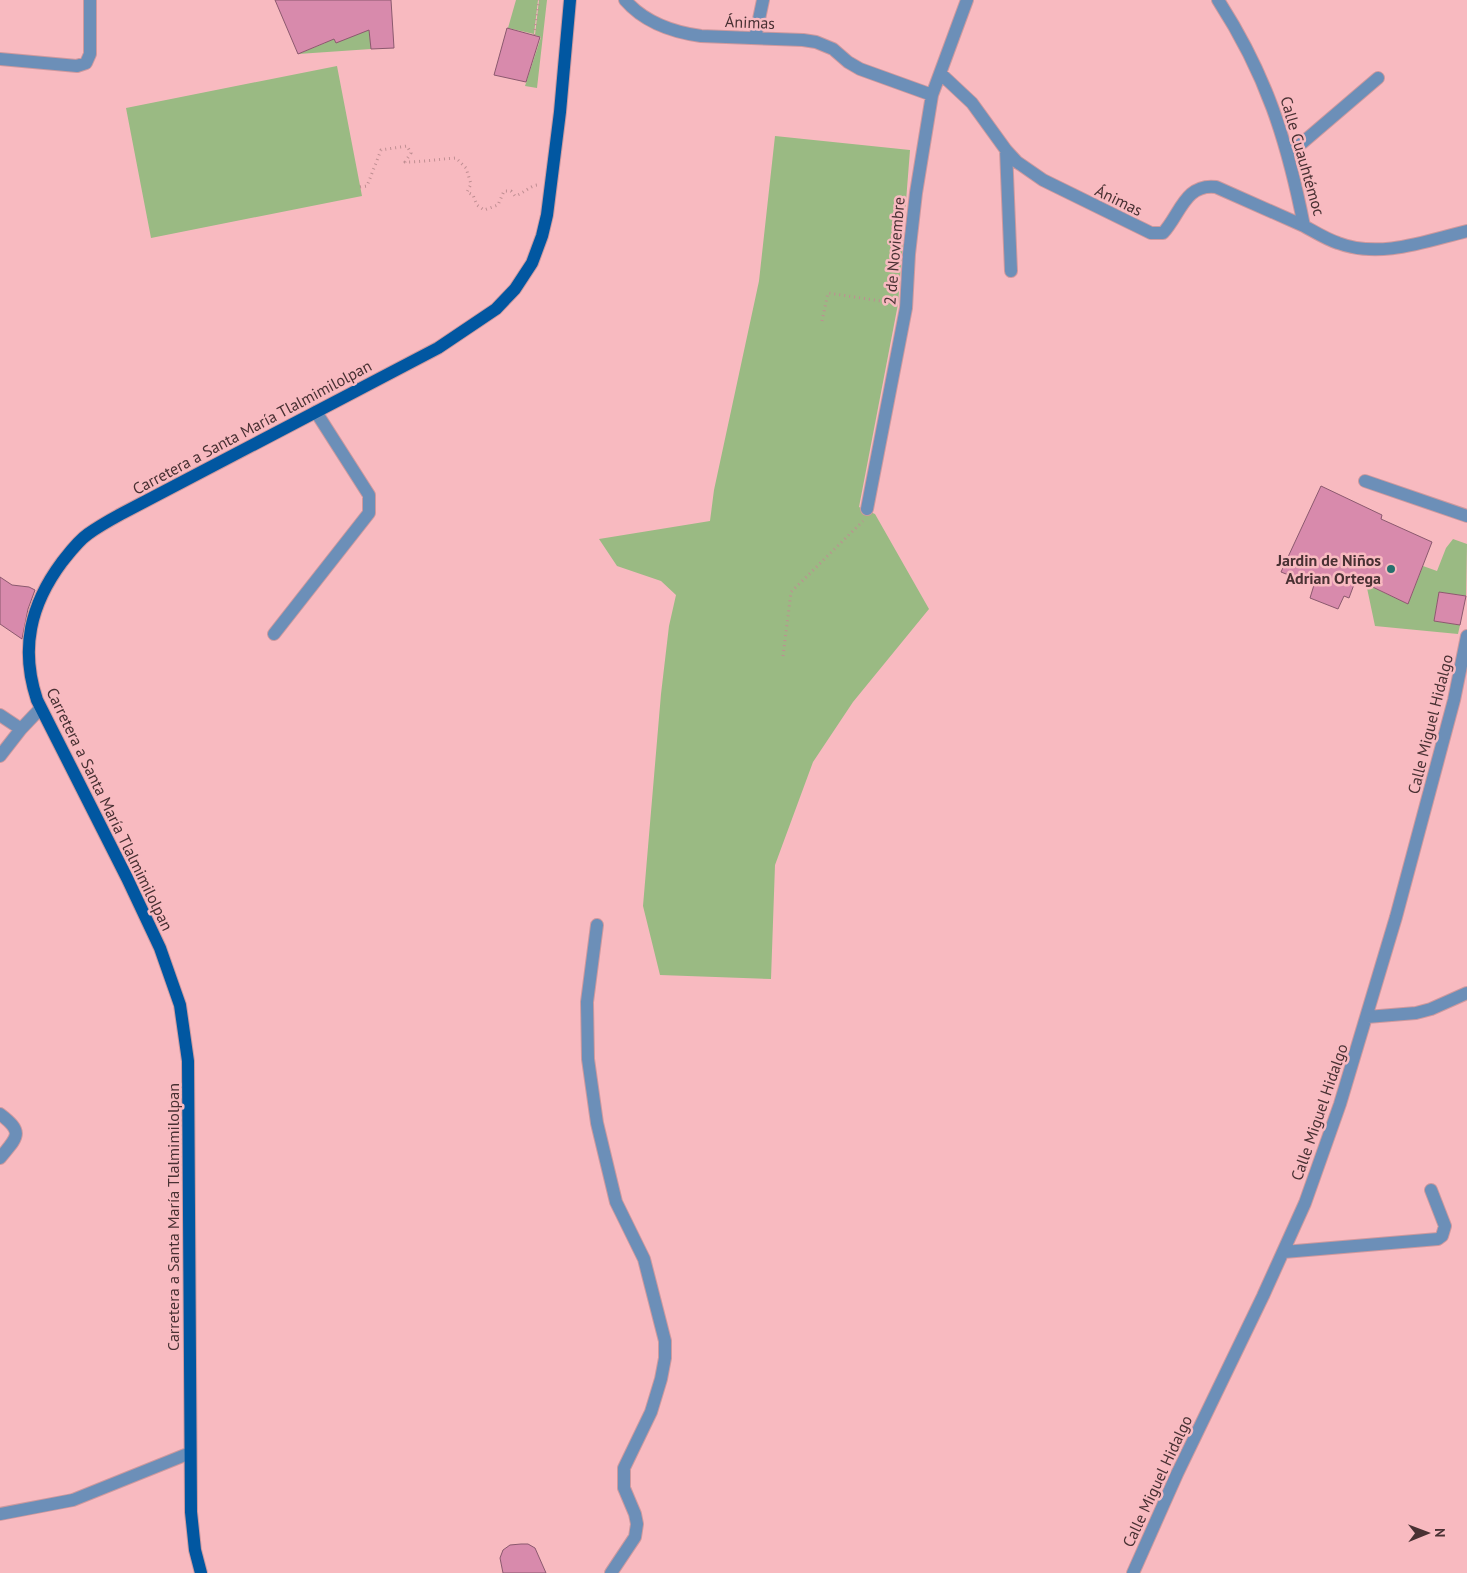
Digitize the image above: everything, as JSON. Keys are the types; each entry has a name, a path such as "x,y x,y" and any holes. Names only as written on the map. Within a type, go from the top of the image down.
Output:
{"main road":[{"name":"Carretera a Santa María Tlalmimilolpan","path":"201,1573 195,1550 191,1512 188,1061 183,1022 172,979 160,948 127,878 40,710 29,671 30,636 34,615 42,593 54,573 71,551 87,535 121,514 438,348 496,309 515,289 532,263 547,215 560,112 570,0"}],"street":[{"path":"0,59 78,66 86,62 90,54 90,0"},
{"name":"Ánimas","path":"625,0 633,9 649,20 670,30 701,36 804,40 824,45 833,49 848,62 866,72 932,95"},
{"path":"755,38 763,0"},
{"name":"2 de Noviembre","path":"867,509 906,308 909,254 916,193 932,95 967,0"},
{"name":"Calle Cuauhtémoc","path":"1218,0 1252,56 1279,123 1295,181 1304,226 1337,243 1371,250 1389,249 1467,231"},
{"name":"Ánimas","path":"940,73 972,103 1017,162 1043,180 1151,233 1162,233 1190,194 1198,188 1206,186 1216,187 1304,226"},
{"path":"1288,155 1378,78"},
{"path":"1006,150 1011,271"},
{"path":"274,634 368,513 369,494 316,412"},
{"path":"1365,481 1467,516"},
{"name":"Calle Miguel Hidalgo","path":"1133,1573 1177,1474 1284,1252 1305,1203 1340,1104 1367,1017 1433,781 1454,700 1467,636"},
{"path":"0,756 21,729 40,710"},
{"path":"0,715 21,729"},
{"path":"597,925 587,1002 588,1058 597,1123 616,1202 644,1259 666,1341 666,1358 651,1412 624,1468 624,1488 635,1514 637,1531 611,1573"},
{"path":"1367,1017 1416,1013 1431,1009 1467,993"},
{"path":"0,1114 12,1123 16,1129 16,1136 0,1158"},
{"path":"1284,1252 1438,1239 1442,1236 1445,1226 1431,1190"},
{"path":"0,1514 73,1500 190,1453"}],"path":[{"path":"534,35 539,0"},
{"path":"360,187 367,186 381,150 407,146 410,153 405,162 456,158 466,168 471,184 467,192 473,195 477,205 484,210 498,205 504,191 511,191 516,196 532,186 550,183"},
{"path":"822,321 828,293 892,302 906,308"},
{"path":"783,656 791,592 866,518 867,509"}],"green space":[{"path":"366,0 371,49 298,54 325,43"},
{"path":"516,0 538,0 534,34 508,28"},
{"path":"539,0 547,0 537,88 525,86 541,37 535,35"},
{"path":"337,66 362,196 151,238 126,108"},
{"path":"775,136 910,150 898,304 859,507 875,514 929,609 853,702 813,762 775,865 771,979 660,975 643,906 661,694 669,626 676,595 661,581 617,566 599,539 710,521 714,490 759,281"},
{"path":"1453,539 1467,544 1466,596 1439,592 1434,621 1460,625 1458,634 1375,626 1367,588 1370,586 1408,604 1423,566 1437,571 1446,548"}],"building":[{"path":"275,0 391,0 394,48 371,49 369,30 336,43 334,39 298,54"},
{"path":"507,28 540,37 526,82 494,75"},
{"path":"1321,486 1382,515 1381,519 1432,542 1408,604 1356,579 1349,598 1344,596 1338,609 1310,598 1314,585 1281,572"},
{"path":"0,577 12,585 29,587 35,590 28,609 22,639 0,624"},
{"path":"1439,592 1466,596 1460,625 1434,621"},
{"path":"528,1544 535,1548 546,1573 503,1573 500,1558 503,1550 510,1545"}],"place":[{"name":"Jardin de Niños Adrian Ortega","path":"1391,569"}]}
